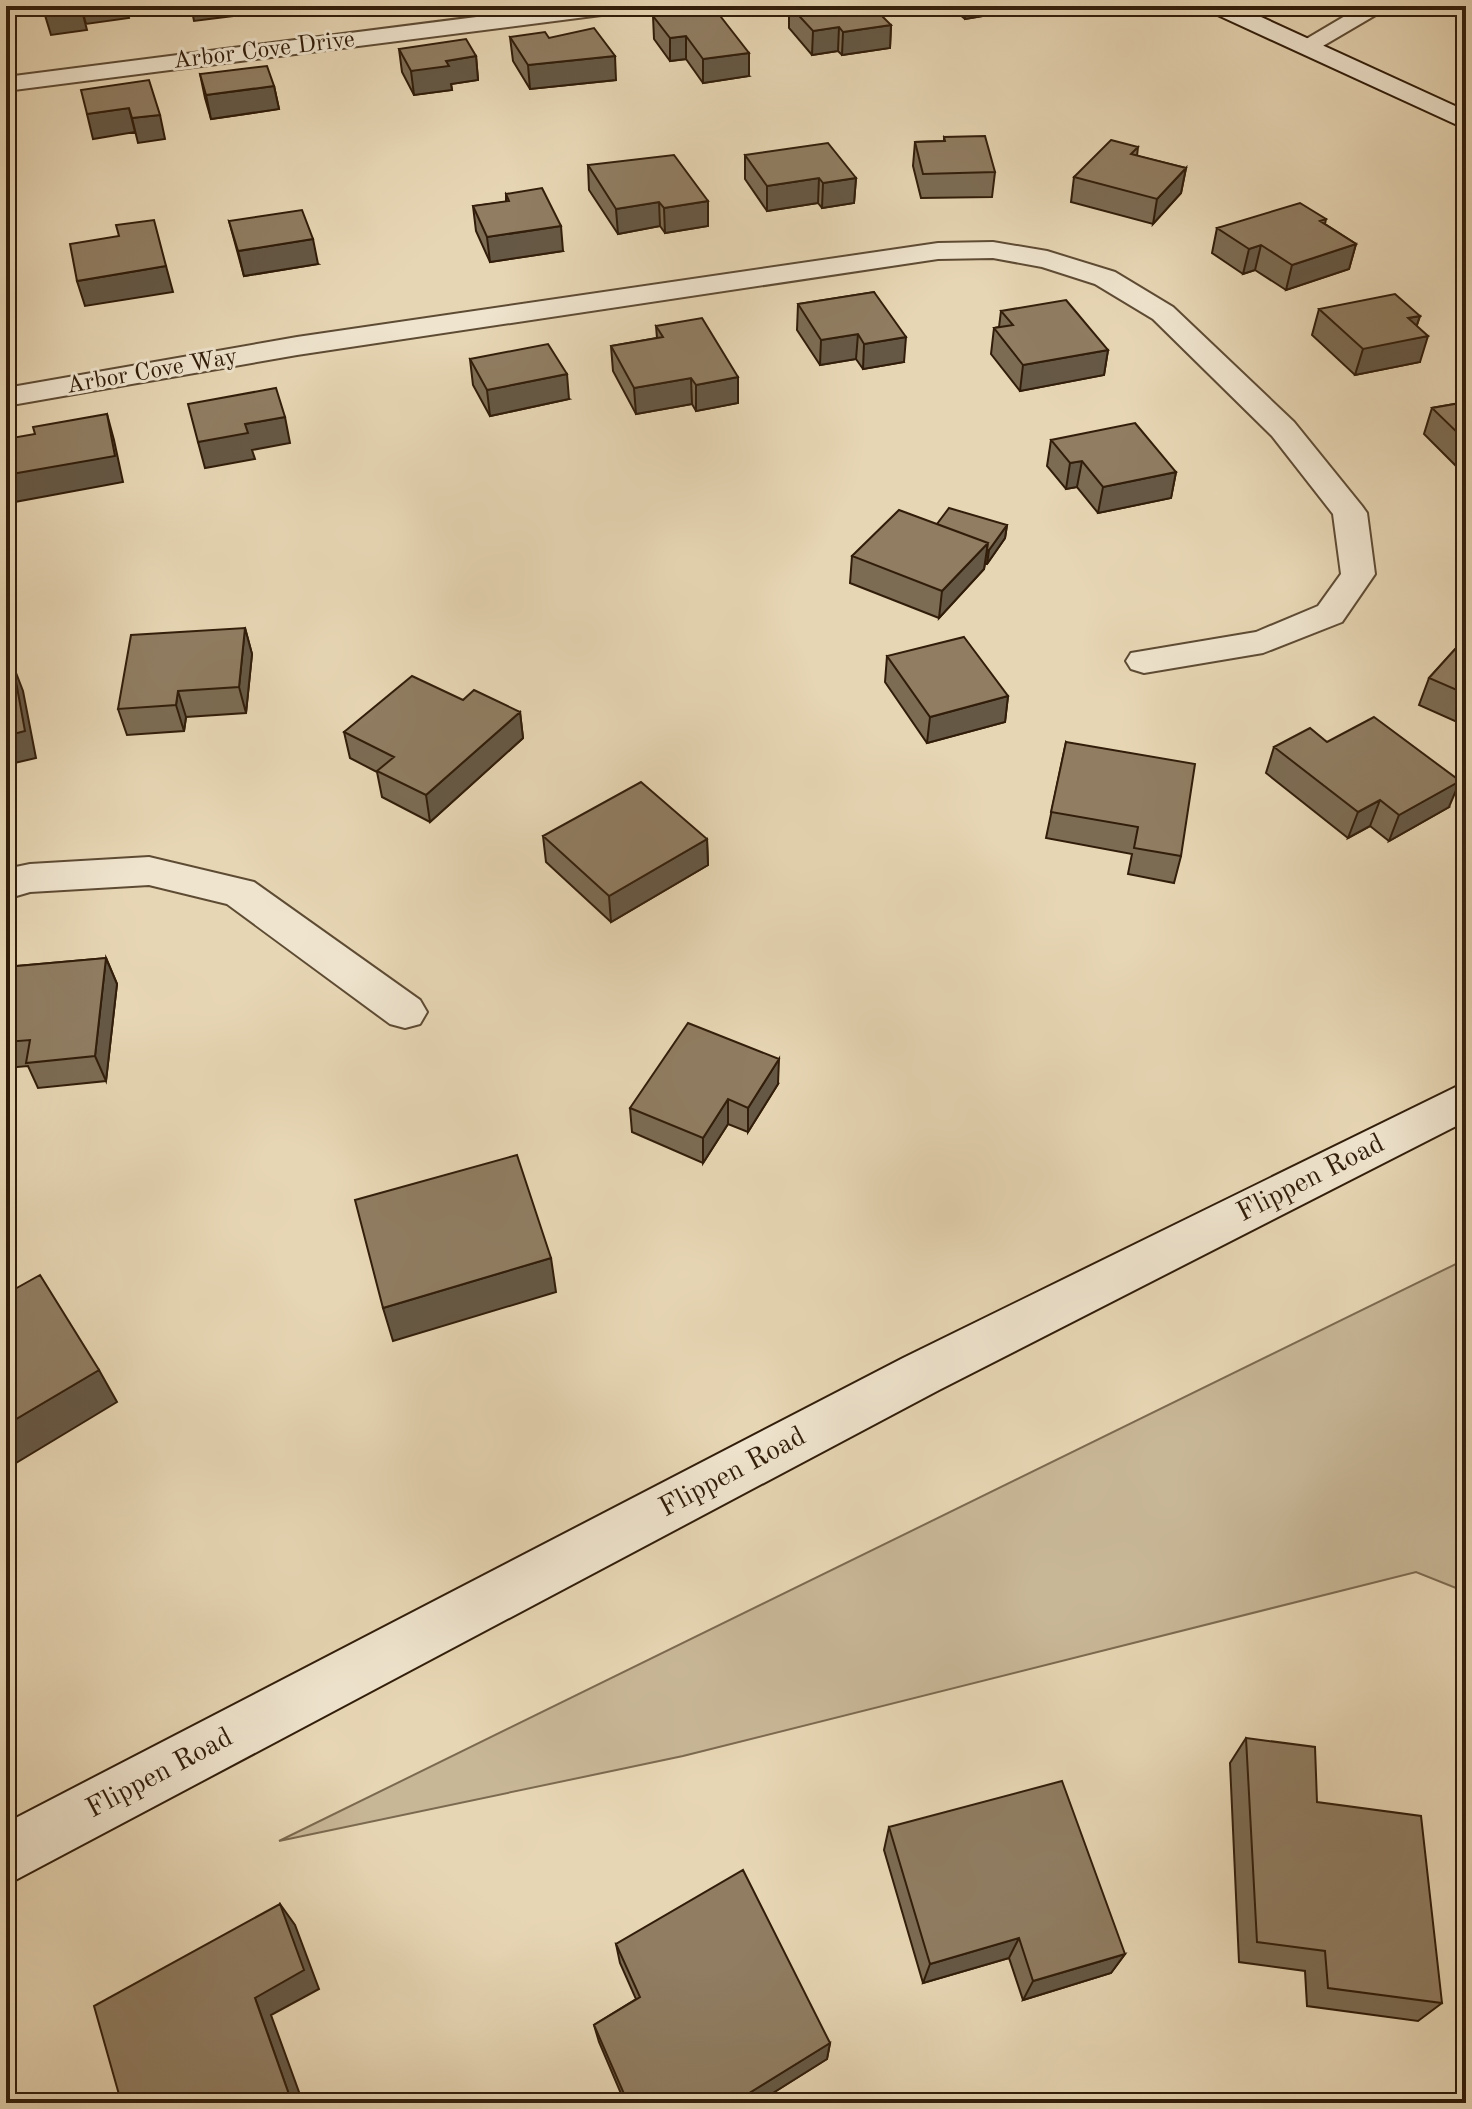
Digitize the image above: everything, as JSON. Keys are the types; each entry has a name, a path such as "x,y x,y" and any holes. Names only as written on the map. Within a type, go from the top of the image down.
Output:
{"street":[{"name":"Arbor Cove Drive","path":"6,84 617,6"},
{"path":"1217,6 1308,45 1466,121"},
{"path":"1308,45 1379,6"},
{"name":"Arbor Cove Way","path":"6,397 297,346 938,251 993,250 1047,259 1105,278 1163,313 1283,429 1350,513 1358,574 1330,614 1263,642 1144,661"},
{"path":"6,884 30,878 149,871 240,892 405,1012"},
{"name":"Flippen Road","path":"6,1855 921,1374 1466,1100"}],"shaded area":[{"path":"1466,1259 1466,1592 1416,1572 683,1756 279,1841"}],"building":[{"path":"43,6 81,6 81,7 44,12"},
{"path":"790,6 872,6 891,25 843,32 839,27 813,31"},
{"path":"714,8 749,53 703,59 686,36 670,38 653,16"},
{"path":"594,28 615,56 528,65 510,37 545,32 549,38"},
{"path":"466,39 476,56 446,61 449,66 411,71 399,49"},
{"path":"267,66 274,86 206,95 200,74"},
{"path":"149,80 160,115 132,118 129,108 87,114 81,90"},
{"path":"985,136 995,172 923,174 915,142 945,141 944,137"},
{"path":"1111,140 1138,147 1131,154 1186,168 1157,199 1074,177"},
{"path":"828,143 856,178 823,183 819,178 767,186 745,155"},
{"path":"674,155 708,201 664,208 659,202 616,209 588,165"},
{"path":"542,188 561,226 487,237 473,206 509,201 506,194"},
{"path":"1300,203 1326,219 1320,221 1356,244 1292,265 1261,245 1249,249 1217,228"},
{"path":"302,210 313,239 238,251 229,221"},
{"path":"154,220 166,266 77,281 70,244 119,236 116,225"},
{"path":"874,292 906,337 864,344 858,334 821,340 798,304"},
{"path":"1395,294 1420,316 1408,318 1428,336 1363,349 1319,309"},
{"path":"1066,300 1108,350 1023,365 994,328 1013,325 1001,311"},
{"path":"702,318 738,377 696,385 691,378 634,388 611,346 663,337 656,326"},
{"path":"548,344 567,374 487,390 470,359"},
{"path":"276,388 285,417 245,424 248,433 198,442 188,404"},
{"path":"1466,402 1466,441 1432,408"},
{"path":"107,414 115,456 6,475 6,439 35,434 33,427"},
{"path":"1135,423 1176,472 1103,487 1082,461 1070,463 1051,440"},
{"path":"949,508 1007,525 987,550 988,543 937,524"},
{"path":"899,510 988,543 942,591 852,556"},
{"path":"245,628 239,687 178,691 176,705 118,709 131,635"},
{"path":"964,637 1008,696 930,717 887,656"},
{"path":"1466,637 1466,694 1429,678"},
{"path":"13,665 25,731 6,736 6,667"},
{"path":"412,676 463,700 474,690 520,712 426,795 377,771 394,757 344,732"},
{"path":"1374,717 1460,781 1399,815 1380,800 1358,812 1274,747 1310,728 1327,742"},
{"path":"1066,742 1195,764 1181,856 1134,848 1138,827 1051,812"},
{"path":"641,782 707,839 609,896 543,836"},
{"path":"106,958 95,1056 26,1063 30,1040 6,1042 6,967"},
{"path":"688,1023 779,1059 748,1108 728,1099 703,1138 630,1108"},
{"path":"517,1155 551,1258 383,1308 355,1200"},
{"path":"40,1275 99,1370 6,1425 6,1294"},
{"path":"1246,1738 1315,1747 1317,1802 1421,1816 1442,2003 1328,1988 1325,1951 1257,1942"},
{"path":"1062,1781 1125,1954 1033,1981 1019,1938 930,1964 889,1827"},
{"path":"743,1870 830,2043 733,2103 628,2103 594,2025 640,1997 616,1944"},
{"path":"280,1904 304,1970 255,1998 292,2103 111,2103 120,2098 94,2006"}]}
